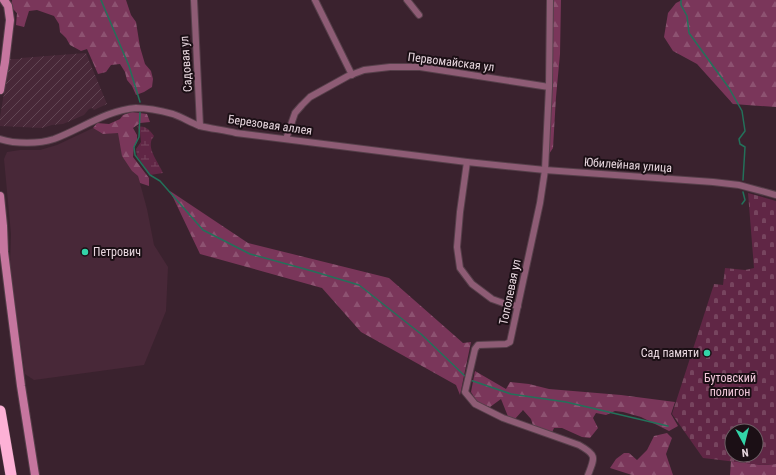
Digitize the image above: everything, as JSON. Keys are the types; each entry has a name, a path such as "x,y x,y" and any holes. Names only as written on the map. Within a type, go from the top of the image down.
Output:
{"highway":[{"path":"0,411 11,475"}],"street":[{"path":"0,90 6,62 10,20 8,6 4,0"},
{"name":"Садовая ул","path":"194,0 200,126"},
{"path":"315,0 352,75"},
{"path":"407,0 419,15"},
{"name":"Тополевая ул","path":"550,0 549,87 545,170 540,203 518,306 510,342 506,344 478,345 465,392 476,404 503,418 579,445 590,451 594,461 588,475"},
{"name":"Первомайская ул","path":"286,139 295,113 310,97 364,70 390,67 420,67 549,87"},
{"name":"Березовая аллея","path":"0,139 7,142 21,143 53,139 92,121 122,110 137,108 173,114 200,126 236,133 467,162 545,170"},
{"path":"467,162 457,247 460,268 472,284 492,299 518,306"},
{"name":"Юбилейная улица","path":"545,170 739,185 776,195"},
{"path":"0,196 4,226 4,252 10,300 21,386 35,475"}],"shaded area":[{"path":"86,53 107,104 94,110 92,108 89,109 84,115 63,124 42,128 0,126 8,59"},
{"name":"Петрович","path":"93,128 103,134 118,132 132,171 138,176 147,209 154,245 168,267 166,311 144,365 34,380 25,374 10,266 11,234 4,159 7,152 20,150 40,150 57,145"}],"green space":[{"path":"12,0 126,0 131,15 136,22 140,47 145,64 151,71 153,79 152,87 136,95 120,64 111,65 106,72 98,74 87,49 81,51 70,45 60,32 59,24 54,16 37,10 29,11 24,27 16,25 17,13 11,7"},
{"path":"550,0 561,0 560,54 553,148 549,154 545,150"},
{"path":"682,0 776,0 776,107 733,104 697,64 673,51 664,37 668,13 676,3"},
{"path":"132,112 147,114 150,122 140,123 133,128 137,135 137,142 134,147 133,157 149,178 149,186 140,183 138,176 132,171 122,156 118,133 103,134 93,128 97,123 109,124 120,119 123,115"},
{"path":"137,126 147,128 154,136 151,141 151,146 155,158 163,173 150,175 137,156 136,149 141,142 140,132"},
{"path":"170,191 248,243 389,278 463,343 471,342 460,395 456,385 361,332 322,288 200,254"},
{"name":"Бутовский полигон","path":"748,193 776,201 776,464 762,465 745,463 764,463 764,423 724,423 724,460 703,458 672,414 714,284 723,285 725,268 745,270 754,268"},
{"path":"475,371 506,389 510,382 529,384 549,389 621,395 675,402 671,414 678,426 669,431 641,417 615,411 606,415 596,413 593,418 598,428 590,438 582,437 562,428 554,428 551,435 534,429 531,419 523,410 514,420 509,419 501,399 490,407 477,402 471,392"},
{"path":"667,433 672,438 666,454 673,475 632,475 610,468 616,459 624,453 629,453 637,460 647,450 654,436"},
{"path":"731,463 762,465 776,464 776,475 730,475"}],"waterway":[{"path":"101,0 129,66 140,102"},
{"path":"681,0 681,5 687,16 689,33 729,88 742,111 745,131 739,139 740,144 745,147 743,180"},
{"path":"140,112 139,137 134,147 135,155 150,175 160,181 203,230 250,254 359,285 421,334 467,378"},
{"path":"742,204 745,200 743,192"},
{"path":"470,380 511,394 566,402 668,426"}],"place":[{"name":"Петрович","path":"85,252"},
{"name":"Сад памяти","path":"707,353"}]}
